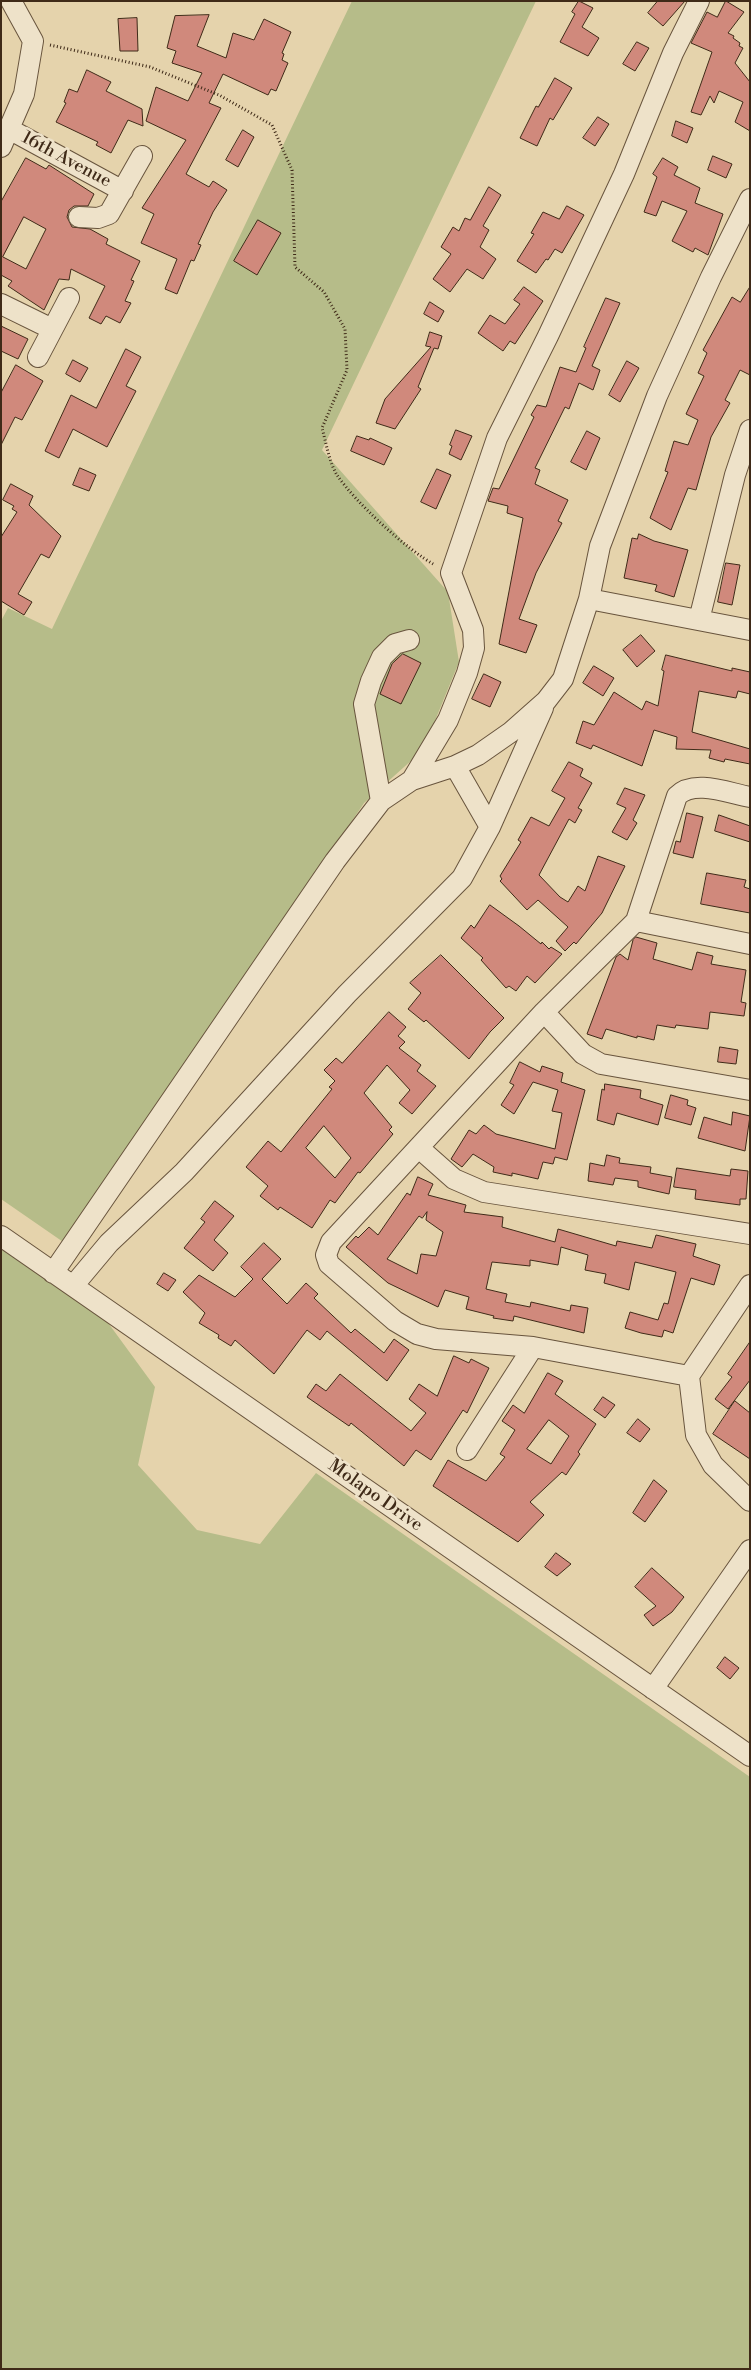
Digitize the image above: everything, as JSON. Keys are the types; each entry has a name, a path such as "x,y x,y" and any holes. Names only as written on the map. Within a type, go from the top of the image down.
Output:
{"street":[{"path":"1,147 24,94 33,41 11,1"},
{"path":"412,780 448,720 467,673 474,648 473,630 452,573 497,438 548,336 624,174 673,53 699,1"},
{"name":"16th Avenue","path":"10,129 119,199 142,156"},
{"path":"79,217 98,218 109,214 119,199"},
{"path":"54,1273 335,861 381,801 412,780 455,766 478,755 511,732 546,701 563,679 589,599 600,546 657,396 711,277 750,199"},
{"path":"38,357 69,298"},
{"path":"1,304 52,329"},
{"path":"699,620 742,477 750,430"},
{"path":"589,599 750,630"},
{"path":"381,801 364,704 371,681 382,657 395,644 409,640"},
{"path":"73,1286 109,1243 184,1172 347,994 438,905 462,878 490,827 546,701"},
{"path":"455,766 490,827"},
{"path":"689,1376 533,1347 436,1339 417,1334 395,1321 329,1264 326,1255 332,1242 544,1012 636,921 676,796 686,789 696,788 750,797"},
{"path":"636,921 750,944"},
{"path":"544,1012 583,1054 601,1064 750,1090"},
{"path":"419,1148 454,1179 484,1192 750,1234"},
{"name":"Molapo Drive","path":"1,1236 750,1756"},
{"path":"750,1285 689,1376 696,1435 713,1465 750,1501"},
{"path":"467,1450 533,1347"},
{"path":"653,1689 750,1550"}],"path":[{"path":"33,41 150,67 219,95 272,125 292,170 294,267 324,292 345,329 347,370 322,428 336,473 358,501 421,558 452,573"}],"green space":[{"path":"352,1 536,1 322,450 448,592 459,662 423,750 364,803 69,1246 1,1199 1,621 8,608 52,629"},
{"path":"1,1247 106,1320 155,1387 138,1465 197,1530 260,1544 316,1473 750,1777 750,2369 1,2369"}],"building":[{"path":"579,1 593,8 582,27 599,38 588,56 560,42 575,14 572,12"},
{"path":"658,1 685,1 663,26 648,13"},
{"path":"726,1 744,12 728,33 734,36 733,38 740,43 739,46 743,48 735,63 750,82 750,131 735,122 743,102 719,91 714,103 710,96 701,115 691,112 712,52 691,43 707,12 717,17"},
{"path":"209,15 197,46 226,58 233,33 254,40 264,19 291,32 282,53 284,54 282,60 288,63 276,91 271,89 268,95 223,74 209,103 221,108 186,174 209,187 213,181 227,190 213,212 198,244 201,245 194,261 191,260 177,294 165,289 177,259 141,243 154,214 142,208 186,140 146,121 156,87 188,101 202,73 172,63 176,51 167,48 175,16"},
{"path":"137,18 138,51 120,51 118,19"},
{"path":"637,42 649,48 635,71 623,64"},
{"path":"87,70 111,82 106,91 142,109 143,126 128,120 111,153 96,145 98,142 56,122 66,103 64,102 69,89 77,92"},
{"path":"555,78 572,88 553,120 550,118 537,146 520,138 536,106 538,107"},
{"path":"598,117 609,124 595,146 583,138"},
{"path":"676,121 693,128 687,143 672,136"},
{"path":"243,130 254,137 238,167 226,160"},
{"path":"713,156 732,164 726,178 708,170"},
{"path":"26,158 46,169 49,165 94,194 88,206 74,206 69,210 67,217 72,227 90,229 108,239 106,244 140,261 131,280 134,281 125,301 131,303 120,323 106,316 101,324 89,318 105,286 71,269 69,280 59,279 44,310 8,286 12,281 1,275 1,202","holes":["24,217 46,229 26,269 3,257"]},
{"path":"663,158 678,167 674,175 700,188 695,203 723,214 708,255 695,248 693,252 672,241 687,211 662,201 656,216 644,212 657,177 653,174"},
{"path":"489,187 501,195 483,226 489,230 480,247 496,259 483,279 467,269 450,292 433,279 451,254 441,247 453,227 459,231 465,218 470,220"},
{"path":"567,206 584,215 562,253 555,249 536,273 517,261 534,234 531,233 543,212 559,219"},
{"path":"258,220 281,233 257,275 234,261"},
{"path":"524,287 543,301 515,344 510,341 503,351 478,333 490,315 505,324 520,304 514,300"},
{"path":"750,287 750,375 740,370 725,400 730,403 711,437 696,490 688,488 671,530 650,518 668,472 665,471 674,441 688,445 698,420 686,414 704,376 698,373 707,353 703,350 732,297 740,302"},
{"path":"606,298 620,303 592,366 600,370 593,390 579,383 569,409 565,407 535,468 540,470 535,484 568,500 558,521 562,523 536,573 519,619 537,625 526,653 499,644 523,518 507,513 508,506 488,501 493,488 499,489 534,417 531,415 537,405 546,407 560,367 576,372 586,348 584,347"},
{"path":"430,302 444,311 438,322 424,314"},
{"path":"1,326 28,339 18,359 1,351"},
{"path":"430,332 442,336 438,349 434,348 418,387 421,389 395,429 376,423 385,399 431,347 426,346"},
{"path":"126,349 141,357 126,386 136,391 107,447 73,429 59,458 45,451 71,395 96,408"},
{"path":"73,360 88,368 80,382 66,374"},
{"path":"627,361 639,368 620,402 609,395"},
{"path":"16,365 43,381 22,420 15,417 1,445 1,393"},
{"path":"456,430 472,436 461,460 449,454 452,446 450,445"},
{"path":"587,431 600,438 586,470 571,462"},
{"path":"357,436 369,440 370,438 392,448 384,465 351,451"},
{"path":"80,468 96,475 89,491 73,485"},
{"path":"437,469 451,475 436,509 421,502"},
{"path":"11,484 33,496 29,505 61,536 49,558 41,554 18,594 32,602 24,615 1,601 1,537 17,512 12,509 14,506 3,500"},
{"path":"639,534 654,541 688,550 674,597 655,591 657,585 624,578 632,538 637,539"},
{"path":"726,563 740,565 732,605 718,602"},
{"path":"641,635 655,651 637,667 623,650"},
{"path":"403,654 421,663 401,704 380,694 392,664"},
{"path":"666,655 732,671 732,668 750,672 750,694 738,691 736,698 699,691 692,732 750,749 750,764 725,759 724,762 709,758 711,750 676,749 677,737 654,730 642,766 593,745 591,749 576,743 583,721 594,725 614,692 642,710 646,701 658,706 664,671 662,670"},
{"path":"594,666 614,678 603,696 583,683"},
{"path":"484,674 501,682 490,707 472,699"},
{"path":"569,762 583,769 580,776 592,783 578,808 582,810 575,823 569,819 539,875 560,897 568,902 578,886 585,891 598,856 625,866 602,913 576,944 574,942 565,951 556,941 568,927 538,900 527,910 500,881 502,879 500,876 521,842 518,840 531,817 549,826 565,798 552,791"},
{"path":"625,788 645,795 633,820 637,823 627,840 612,832 626,808 617,804"},
{"path":"687,813 703,817 693,858 673,853 676,841 680,842"},
{"path":"719,815 750,826 750,842 715,831"},
{"path":"707,873 746,880 744,887 750,889 750,913 701,904"},
{"path":"490,905 541,944 542,942 549,949 551,947 562,954 535,983 527,976 516,991 509,986 506,988 481,960 483,958 461,938 471,925 474,928"},
{"path":"636,937 657,943 653,959 692,970 697,952 713,956 711,964 746,970 741,1002 746,1003 744,1016 710,1012 708,1029 676,1025 675,1028 657,1025 654,1040 637,1036 637,1038 606,1029 602,1039 587,1034 616,957 620,954 628,960 633,940"},
{"path":"441,955 504,1018 490,1032 469,1059 426,1020 424,1022 408,1009 421,993 410,983"},
{"path":"389,1012 406,1027 398,1036 405,1042 399,1048 421,1065 417,1071 436,1086 412,1114 399,1103 410,1090 387,1065 364,1093 392,1127 389,1130 393,1134 360,1173 358,1172 335,1203 330,1200 312,1228 280,1207 278,1210 260,1196 268,1186 246,1167 268,1141 281,1152 332,1089 329,1087 335,1081 324,1070 336,1058 342,1063","holes":["324,1126 351,1158 335,1178 306,1148"]},
{"path":"720,1047 738,1050 736,1064 718,1062"},
{"path":"520,1062 540,1072 542,1066 563,1073 561,1082 585,1090 567,1160 555,1157 553,1164 543,1162 538,1179 512,1173 512,1176 493,1172 494,1167 473,1154 462,1167 451,1159 469,1130 476,1134 484,1125 496,1134 555,1149 562,1113 552,1111 558,1090 533,1082 514,1114 501,1105 514,1085 510,1083"},
{"path":"605,1084 641,1090 640,1098 663,1105 658,1125 617,1113 614,1125 597,1120 602,1089 604,1090"},
{"path":"671,1095 688,1100 687,1105 696,1108 691,1125 665,1118"},
{"path":"733,1112 750,1116 745,1151 698,1138 704,1117 731,1125"},
{"path":"607,1155 620,1158 619,1163 651,1167 650,1173 672,1177 669,1194 638,1187 638,1181 615,1178 613,1185 588,1181 590,1163 604,1166"},
{"path":"677,1168 730,1176 731,1169 748,1171 746,1199 740,1199 740,1205 695,1199 696,1190 674,1187"},
{"path":"418,1177 433,1184 428,1195 466,1205 464,1212 503,1217 502,1227 555,1242 558,1229 616,1246 617,1241 652,1248 656,1235 696,1244 693,1256 720,1265 714,1285 691,1278 673,1333 664,1330 662,1337 625,1328 630,1312 658,1320 664,1303 668,1304 676,1272 635,1262 629,1290 604,1283 606,1274 585,1270 588,1255 561,1247 558,1265 530,1260 530,1266 492,1262 486,1289 507,1294 505,1302 530,1307 531,1302 570,1311 571,1305 588,1308 584,1333 514,1316 513,1321 493,1318 494,1316 466,1309 469,1297 445,1290 438,1307 388,1283 346,1247 356,1236 358,1238 369,1227 378,1235 407,1193 410,1195","holes":["427,1212 426,1220 443,1232 436,1256 421,1254 417,1274 387,1259 419,1216 422,1218"]},
{"path":"215,1201 234,1216 214,1240 228,1253 213,1271 184,1248 205,1222 201,1219"},
{"path":"264,1243 281,1259 262,1279 287,1304 306,1283 318,1294 314,1298 351,1333 355,1329 384,1353 394,1339 409,1350 387,1381 327,1331 320,1340 307,1330 274,1374 235,1340 231,1346 218,1338 219,1335 199,1323 205,1313 183,1292 199,1275 235,1297 253,1279 241,1267"},
{"path":"164,1273 176,1280 168,1291 157,1284"},
{"path":"750,1342 750,1380 728,1409 715,1399 732,1377 728,1374"},
{"path":"454,1356 469,1363 471,1359 489,1368 467,1413 463,1410 431,1460 416,1450 404,1466 351,1423 349,1426 307,1397 316,1384 326,1391 340,1374 411,1431 426,1413 409,1399 419,1384 437,1396"},
{"path":"548,1373 563,1381 555,1394 596,1424 566,1475 562,1472 530,1502 544,1515 518,1542 433,1486 448,1460 486,1481 505,1457 500,1454 515,1430 502,1421 513,1405 524,1413","holes":["549,1420 569,1436 551,1464 527,1449"]},
{"path":"603,1397 615,1405 605,1418 594,1410"},
{"path":"735,1401 750,1413 750,1459 713,1434"},
{"path":"638,1419 650,1429 640,1442 627,1433"},
{"path":"654,1480 667,1491 645,1522 633,1513"},
{"path":"556,1553 571,1564 557,1576 545,1567"},
{"path":"652,1568 684,1597 672,1612 653,1626 644,1615 656,1606 635,1587"},
{"path":"725,1657 739,1668 730,1679 717,1668"}]}
